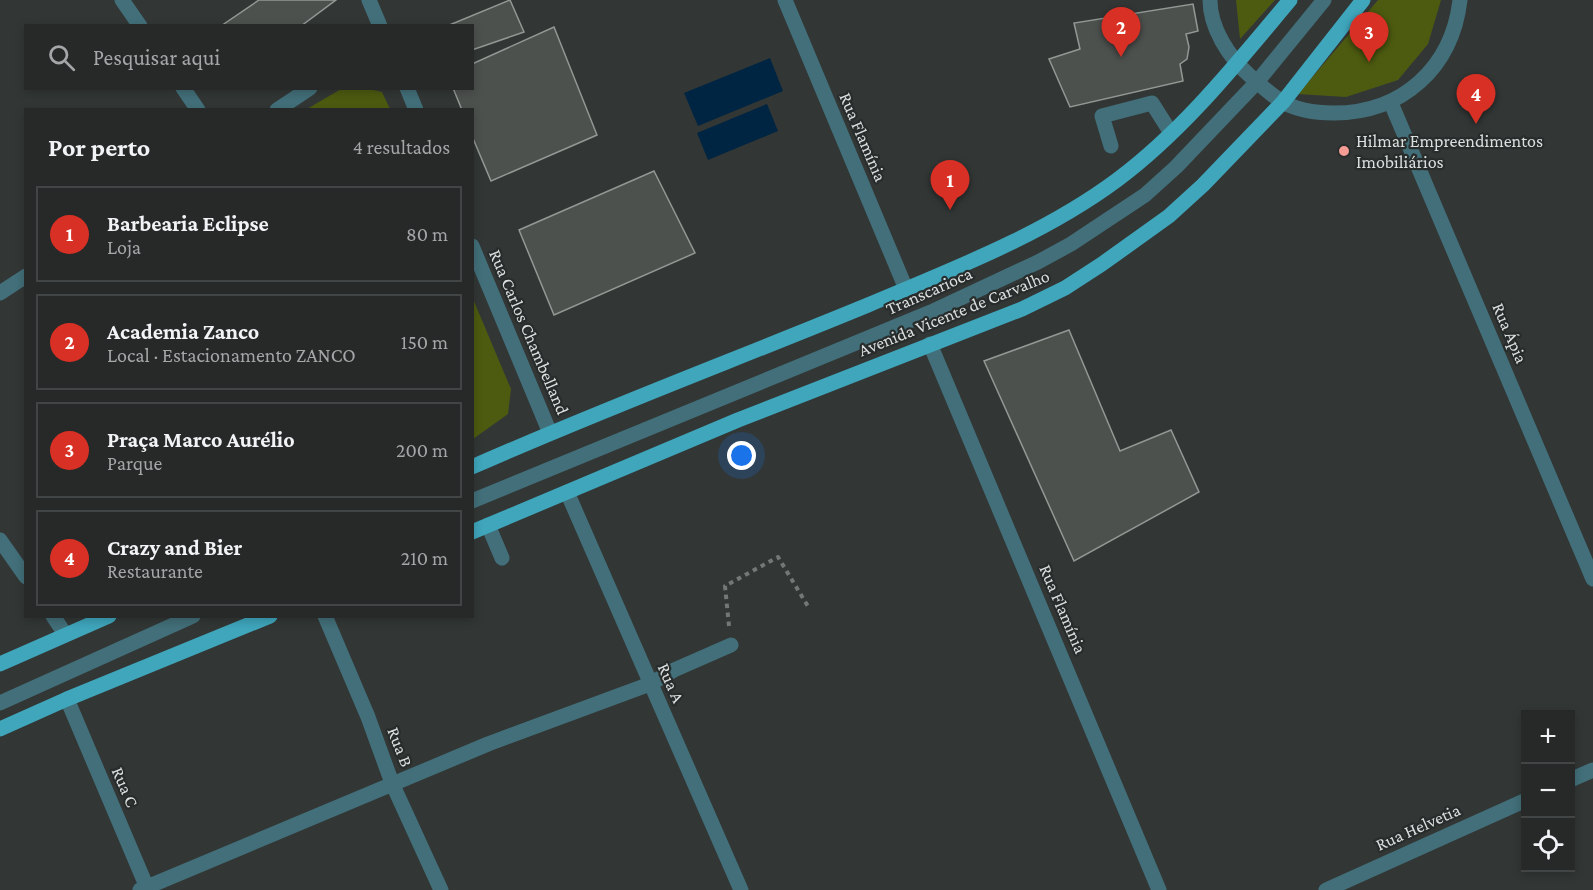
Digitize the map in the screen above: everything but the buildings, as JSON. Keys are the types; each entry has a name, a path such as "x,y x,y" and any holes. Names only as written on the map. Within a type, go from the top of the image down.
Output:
{"main road":[{"path":"474,466 550,433 906,289 996,250 1044,226 1116,181 1154,151 1237,64 1290,0"},
{"name":"Avenida Vicente de Carvalho","path":"474,531 738,420 1022,309 1065,288 1169,216 1203,185 1283,102 1363,0"},
{"path":"0,664 104,618"},
{"path":"0,729 265,618"}],"street":[{"path":"122,0 139,24"},
{"path":"369,0 379,24"},
{"name":"Rua Flamínia","path":"785,0 906,289"},
{"path":"1210,0 1219,36 1237,64 1283,102 1318,113 1356,113 1391,103 1418,85 1439,61 1454,33 1460,0"},
{"name":"Transcarioca","path":"474,500 931,312 1038,262 1105,223 1145,195 1202,142 1257,82 1324,0"},
{"path":"184,90 197,108"},
{"path":"280,108 307,90"},
{"path":"408,90 415,108"},
{"path":"1111,146 1102,116 1152,103 1171,133"},
{"name":"Rua Ápia","path":"1391,103 1593,579"},
{"name":"Rua Carlos Chambelland","path":"474,251 550,433"},
{"path":"0,293 24,277"},
{"name":"Rua Flamínia","path":"930,344 1159,890"},
{"name":"Rua A","path":"567,492 741,890"},
{"path":"488,525 502,558"},
{"path":"0,540 24,574"},
{"path":"54,618 65,634"},
{"path":"0,703 189,618"},
{"name":"Rua B","path":"326,618 368,717 392,783 441,890"},
{"path":"145,889 488,744 650,684 674,670 731,645"},
{"name":"Rua C","path":"67,699 145,889"},
{"path":"1575,778 1593,770"},
{"name":"Rua Helvetia","path":"1326,890 1521,802"}],"path":[{"path":"731,645 725,586 778,557 808,608"}],"green space":[{"path":"1236,0 1275,0 1240,39"},
{"path":"1378,0 1441,0 1428,44 1398,80 1346,97 1298,94"},
{"path":"339,90 373,90 382,92 390,108 309,108"},
{"path":"474,301 511,389 508,414 474,438"}],"water":[{"path":"770,58 783,91 698,126 684,93"},
{"path":"767,104 778,131 708,160 697,133"}],"place":[{"name":"Academia Zanco","path":"1121,57"},
{"name":"Praça Marco Aurélio","path":"1369,62"},
{"name":"Crazy and Bier","path":"1476,124"},
{"name":"Hilmar Empreendimentos Imobiliários","path":"1344,151"},
{"name":"Barbearia Eclipse","path":"950,210"}]}
